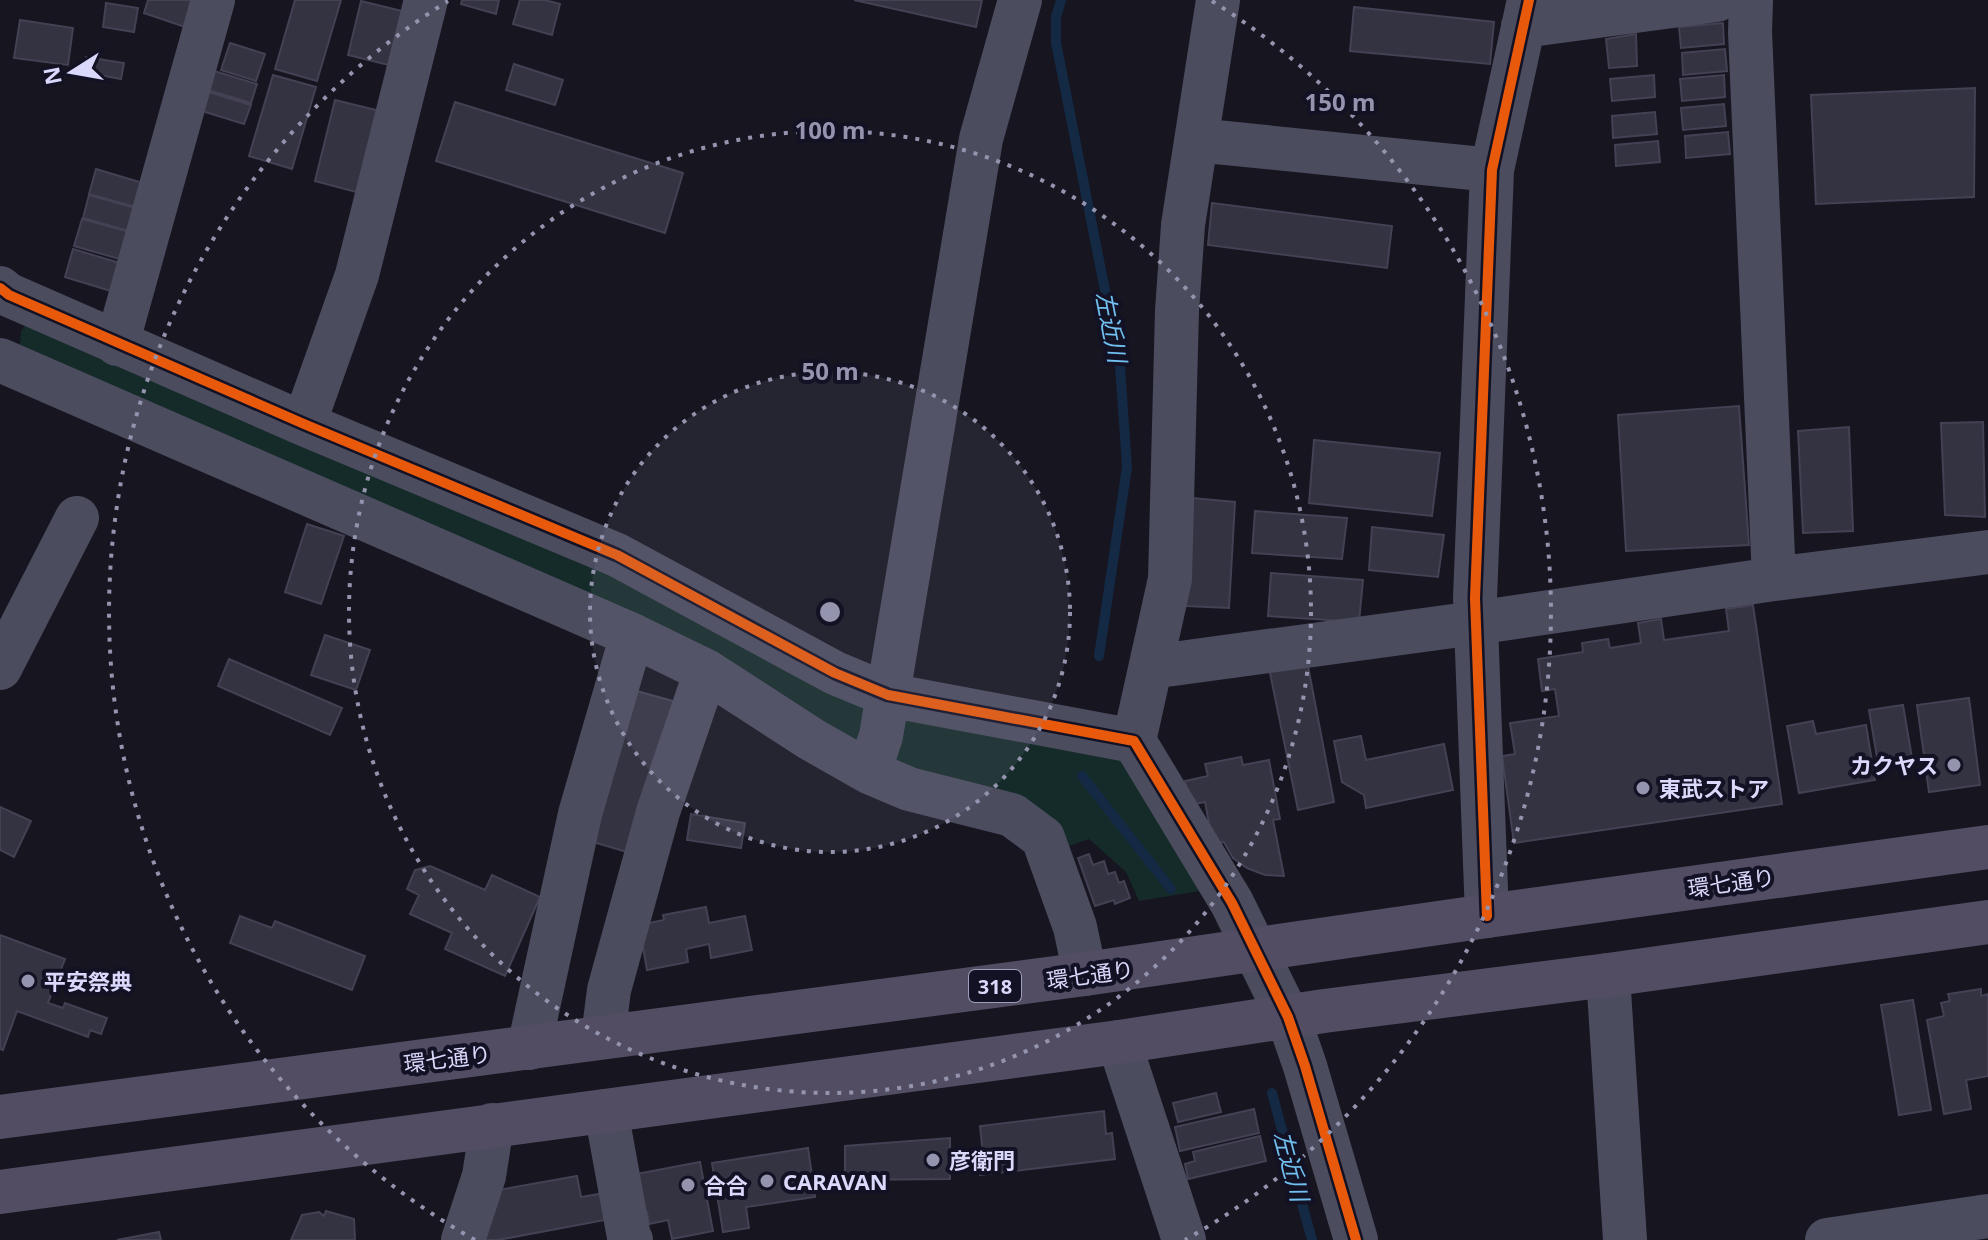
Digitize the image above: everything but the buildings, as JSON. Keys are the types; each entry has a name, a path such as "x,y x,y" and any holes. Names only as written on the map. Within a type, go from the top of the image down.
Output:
{"main road":[{"name":"環七通り","path":"0,1117 1085,974 1988,847"},
{"path":"0,1192 1988,922"}],"street":[{"path":"117,344 213,0"},
{"path":"304,424 357,275 426,0"},
{"path":"869,772 881,736 981,139 1020,0"},
{"path":"1218,0 1183,225 1177,311 1170,579 1134,741 1232,903 1288,1017 1356,1240"},
{"path":"1487,916 1475,623 1492,170 1526,13 1717,0"},
{"path":"1751,0 1750,48 1774,579"},
{"path":"1196,140 1492,170"},
{"path":"3,301 117,344 617,555 835,673 888,695 1134,741"},
{"path":"0,360 632,635 706,671 811,739 869,772 909,789 1012,815 1043,838 1075,927 1085,974"},
{"path":"0,668 77,518"},
{"path":"1151,667 1988,552"},
{"path":"529,1048 580,814 632,635"},
{"path":"603,1037 609,990 658,812 706,671"},
{"path":"1608,975 1625,1240"},
{"path":"1119,1042 1184,1240"},
{"path":"606,1111 631,1240"},
{"path":"463,1240 484,1176 492,1125"},
{"path":"1827,1240 1988,1216"}],"green space":[{"path":"28,322 634,576 865,704 867,712 856,743 20,345 21,331"},
{"path":"904,718 1119,752 1200,891 1139,901 1126,872 1089,839 1069,846 900,771 892,758"}],"waterway":[{"name":"左近川","path":"1061,0 1056,17 1056,43 1120,366 1127,467 1099,656"},
{"name":"左近川","path":"1082,776 1171,889"},
{"name":"左近川","path":"1272,1093 1312,1240"}],"cycle path":[{"path":"1487,916 1475,598 1492,170 1529,0"},
{"path":"0,288 9,295 304,424 617,555 835,673 888,695 1134,741 1232,903 1288,1017 1356,1240"}],"place":[{"name":"カクヤス","path":"1954,765"},
{"name":"東武ストア","path":"1643,788"},
{"name":"平安祭典","path":"28,981"},
{"name":"彦衛門","path":"933,1160"},
{"name":"CARAVAN","path":"767,1181"},
{"name":"合合","path":"688,1185"}]}
